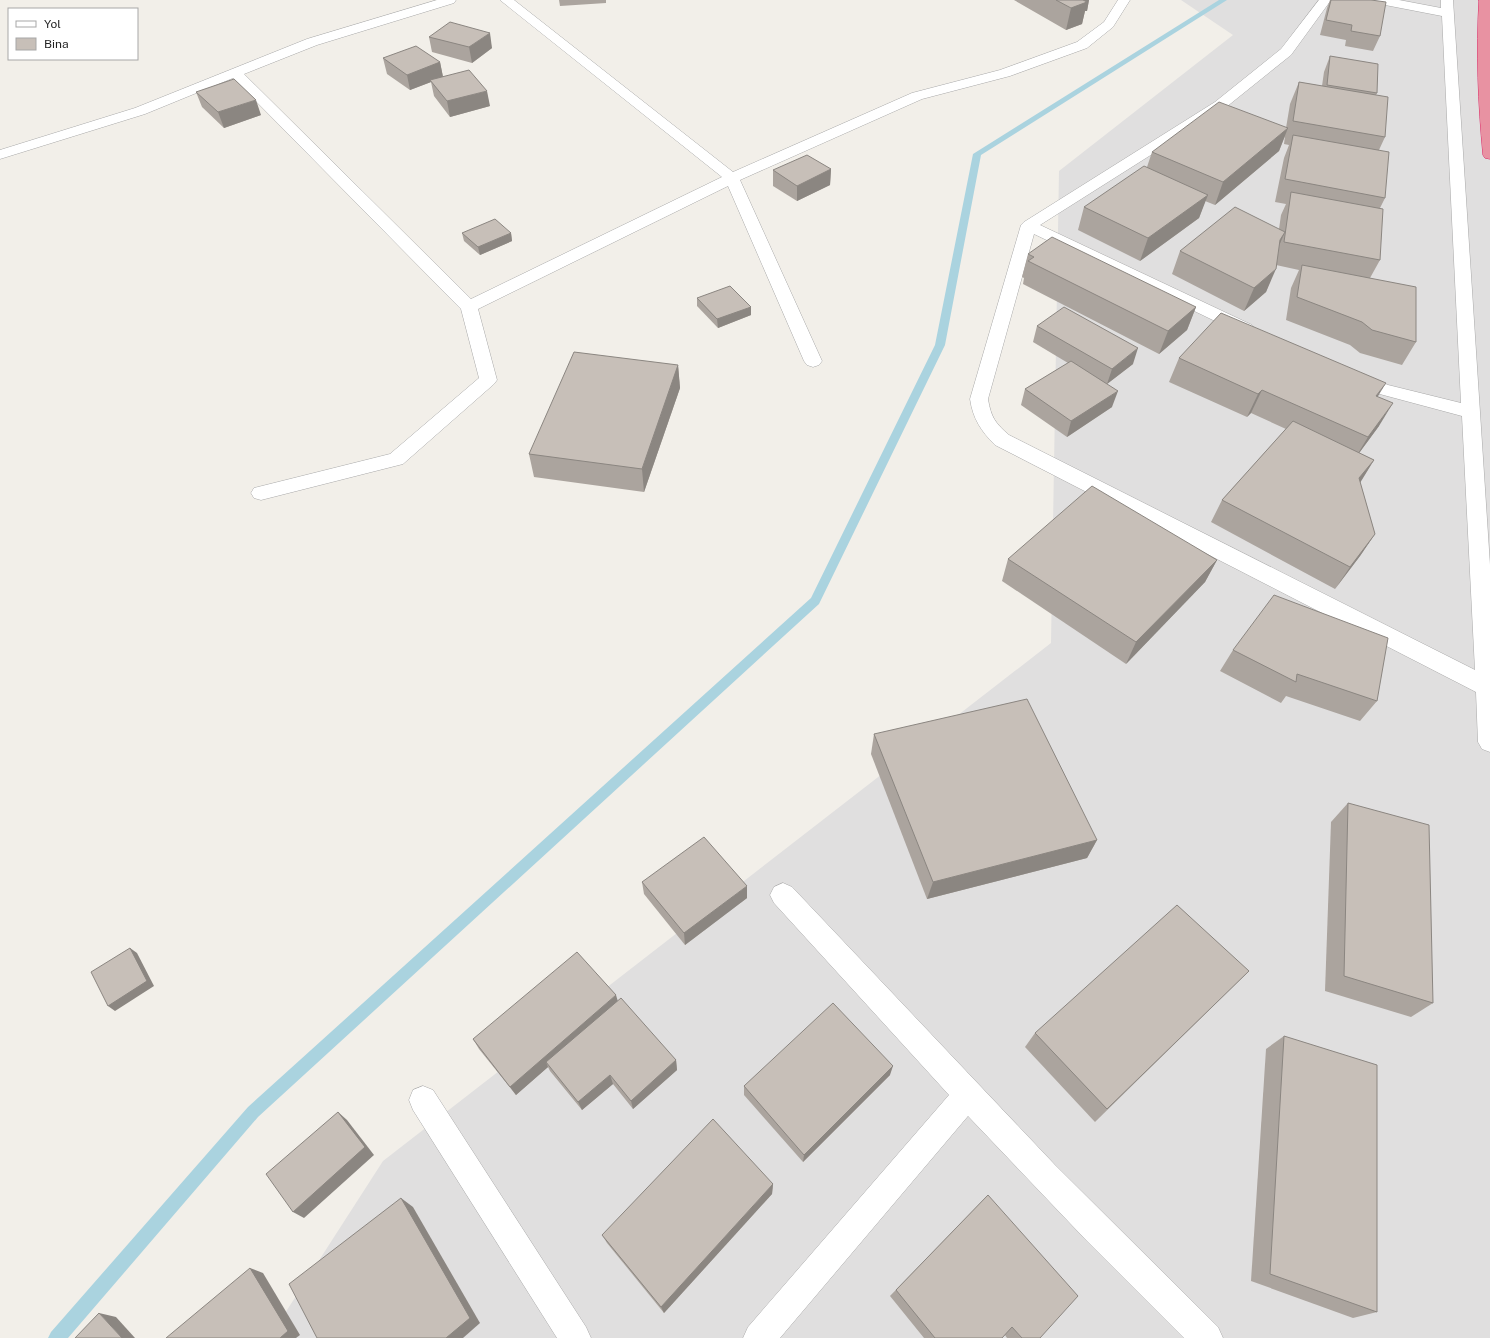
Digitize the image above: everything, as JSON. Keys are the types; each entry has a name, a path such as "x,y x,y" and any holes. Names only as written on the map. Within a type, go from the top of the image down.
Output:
{"highway":[{"path":"1485,0 1483,37 1485,96 1490,155"}],"street":[{"path":"0,155 140,111 312,42 450,0"},
{"path":"506,0 732,178 813,361"},
{"path":"469,307 732,178 917,96 1005,73 1082,45 1109,24 1124,0"},
{"path":"1325,0 1286,52 1220,105 1029,225 978,398 981,415 987,426 1002,440 1023,452 1487,687"},
{"path":"1380,0 1448,7 1490,742"},
{"path":"235,73 469,307 488,380 396,459 261,493"},
{"path":"1029,225 1261,336"},
{"path":"1340,371 1382,389 1471,412"},
{"path":"783,895 967,1096 1139,1273 1207,1338"},
{"path":"759,1338 967,1096"},
{"path":"423,1100 575,1338"}],"shaded area":[{"path":"1181,0 1490,0 1490,1338 269,1338 383,1161 1051,643 1059,171 1233,35"}],"building":[{"path":"1056,0 1083,0 1087,2 1071,8"},
{"path":"1331,0 1371,0 1386,2 1380,36 1351,31 1352,25 1326,20"},
{"path":"450,22 490,33 469,47 429,37"},
{"path":"416,46 440,62 407,75 383,58"},
{"path":"1330,56 1378,64 1377,93 1327,85"},
{"path":"469,70 487,91 447,101 430,80"},
{"path":"234,79 256,100 218,112 196,92"},
{"path":"1299,82 1388,97 1385,137 1293,121"},
{"path":"1219,102 1288,128 1223,182 1152,152"},
{"path":"1293,135 1389,152 1385,198 1285,179"},
{"path":"807,155 831,169 797,186 773,170"},
{"path":"1144,166 1208,195 1148,238 1084,207"},
{"path":"1291,192 1383,209 1380,260 1284,242"},
{"path":"1235,207 1285,232 1280,240 1276,269 1254,288 1180,251"},
{"path":"495,219 511,233 478,247 462,233"},
{"path":"1052,237 1196,307 1168,331 1028,261 1034,257 1028,254"},
{"path":"1302,265 1416,287 1416,342 1372,330 1362,322 1297,297"},
{"path":"730,286 751,307 717,319 697,298"},
{"path":"1064,307 1138,348 1112,369 1037,326"},
{"path":"1221,313 1386,383 1376,396 1393,403 1368,437 1262,390 1258,394 1179,358"},
{"path":"574,352 678,365 642,469 529,454"},
{"path":"1071,361 1118,391 1071,421 1025,389"},
{"path":"1293,421 1374,460 1359,478 1375,534 1350,567 1222,500"},
{"path":"1092,486 1217,560 1136,642 1008,559"},
{"path":"1274,595 1388,638 1377,701 1297,674 1296,682 1233,650"},
{"path":"1027,699 1097,840 933,882 874,734"},
{"path":"1348,803 1429,825 1433,1003 1344,976"},
{"path":"704,837 747,886 684,933 642,882"},
{"path":"1177,905 1249,971 1107,1109 1035,1033"},
{"path":"130,948 147,981 108,1006 91,972"},
{"path":"577,952 616,995 510,1087 473,1039"},
{"path":"621,998 676,1060 631,1101 610,1075 578,1102 546,1062"},
{"path":"833,1003 893,1066 804,1155 744,1086"},
{"path":"1284,1036 1377,1065 1377,1312 1270,1274"},
{"path":"338,1112 365,1147 293,1212 266,1174"},
{"path":"713,1119 773,1184 661,1307 602,1235"},
{"path":"988,1195 1078,1296 1040,1338 1022,1338 1012,1327 1002,1338 935,1338 896,1290"},
{"path":"401,1198 470,1318 446,1338 317,1338 289,1284"},
{"path":"250,1268 288,1331 280,1338 166,1338"},
{"path":"99,1313 122,1338 75,1338"}],"waterway":[{"path":"57,1338 253,1112 815,601 940,345 977,154 1224,0"}]}
